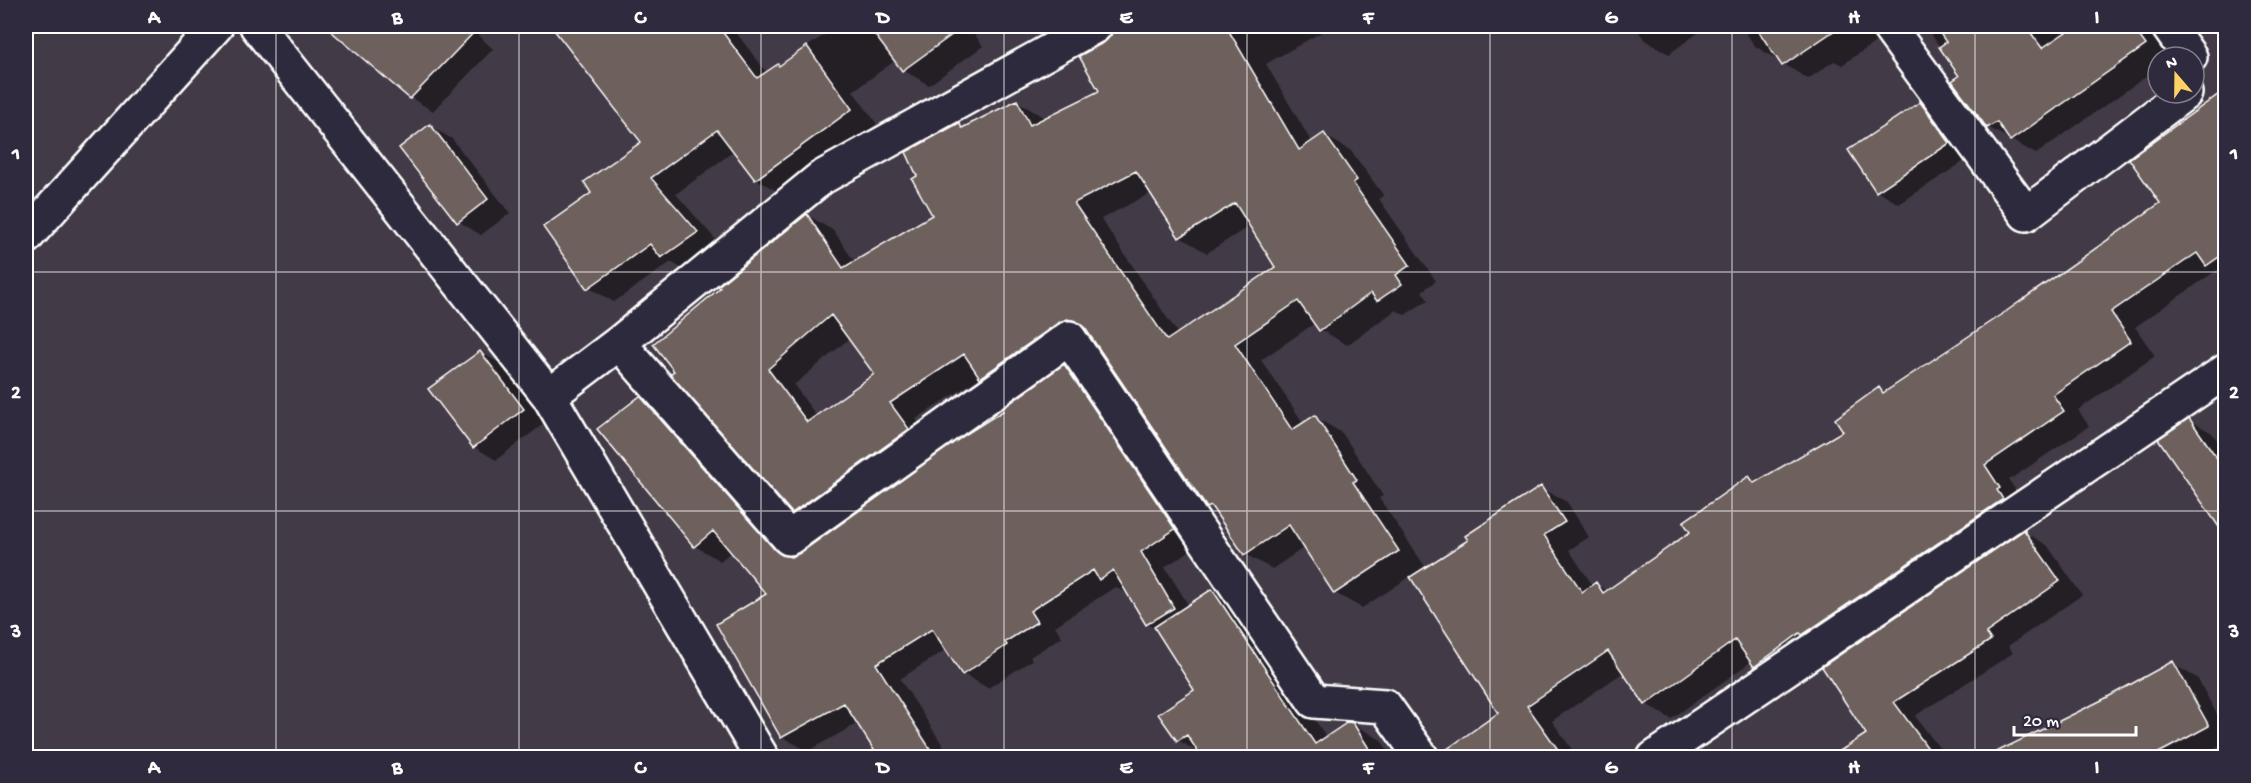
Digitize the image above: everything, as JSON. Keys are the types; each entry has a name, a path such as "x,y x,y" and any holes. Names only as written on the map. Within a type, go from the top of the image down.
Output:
{"street":[{"path":"26,237 216,26"},
{"path":"256,26 549,396 762,758"},
{"path":"549,396 619,343 820,178 1095,26"},
{"path":"1888,26 2026,214 2170,105"},
{"path":"2168,26 2181,45"},
{"path":"619,343 789,538 1069,338 1314,701 1385,706 1422,758"},
{"path":"1654,758 2226,371"}],"building":[{"path":"325,26 480,26 410,99"},
{"path":"551,26 718,26 757,78 807,46 852,109 755,180 717,130 651,178 698,232 661,258 650,244 587,289 543,227 591,193 584,182 641,142"},
{"path":"868,26 964,26 902,71"},
{"path":"1114,26 1226,26 1299,150 1324,133 1357,180 1353,183 1410,265 1396,275 1402,284 1377,301 1371,293 1319,331 1298,301 1235,344 1292,430 1315,415 1357,480 1353,482 1399,551 1334,594 1289,525 1244,555 1211,506 1207,508 1085,328 1076,321 1067,319 1058,323 980,378 964,354 890,403 909,429 792,513 670,374 674,371 653,344 720,288 718,286 807,214 843,268 932,215 912,179 917,176 906,152 959,123 962,128 1017,100 1030,125 1099,91 1079,56 1105,42","holes":["1136,171 1179,238 1235,203 1275,267 1167,340 1074,203","831,315 874,374 807,422 768,369"]},
{"path":"1755,26 1841,26 1782,66"},
{"path":"1935,26 2026,26 2042,48 2075,26 2132,26 2146,45 2010,141 1997,122 1987,128 1952,81 1959,76 1939,47 1946,42"},
{"path":"2226,89 2226,252 2206,266 2197,253 2111,312 2131,341 2053,395 2064,411 1985,465 2000,488 1997,490 2003,499 1802,635 1800,633 1754,667 1735,640 1645,705 1608,651 1527,706 1564,758 1441,758 1440,754 1498,713 1410,577 1468,540 1465,536 1541,486 1565,522 1544,535 1582,592 1596,582 1603,593 1690,532 1683,522 1749,476 1754,483 1843,431 1835,419 1879,387 1883,393 2008,310 2160,203 2129,159"},
{"path":"1920,102 1950,143 1876,192 1848,150"},
{"path":"430,124 488,199 457,223 399,148"},
{"path":"480,351 524,409 473,448 428,389"},
{"path":"1064,364 1175,529 1141,552 1174,608 1146,625 1113,570 1099,580 1093,570 1030,611 1037,622 1005,642 1007,645 962,675 932,629 876,664 936,758 879,758 844,703 781,738 716,624 766,594 713,531 694,547 597,429 640,396 775,550 791,557 800,553 963,436 1003,411 1002,409"},
{"path":"2189,418 2226,471 2226,537 2158,439"},
{"path":"2024,530 2060,581 1986,633 1991,640 1894,702 1935,758 1829,758 1866,734 1822,667"},
{"path":"1212,589 1315,744 1348,722 1353,723 1375,758 1202,758 1187,735 1177,741 1158,714 1194,690 1154,627"},
{"path":"2173,661 2209,726 2149,758 1984,758 2104,699"}]}
